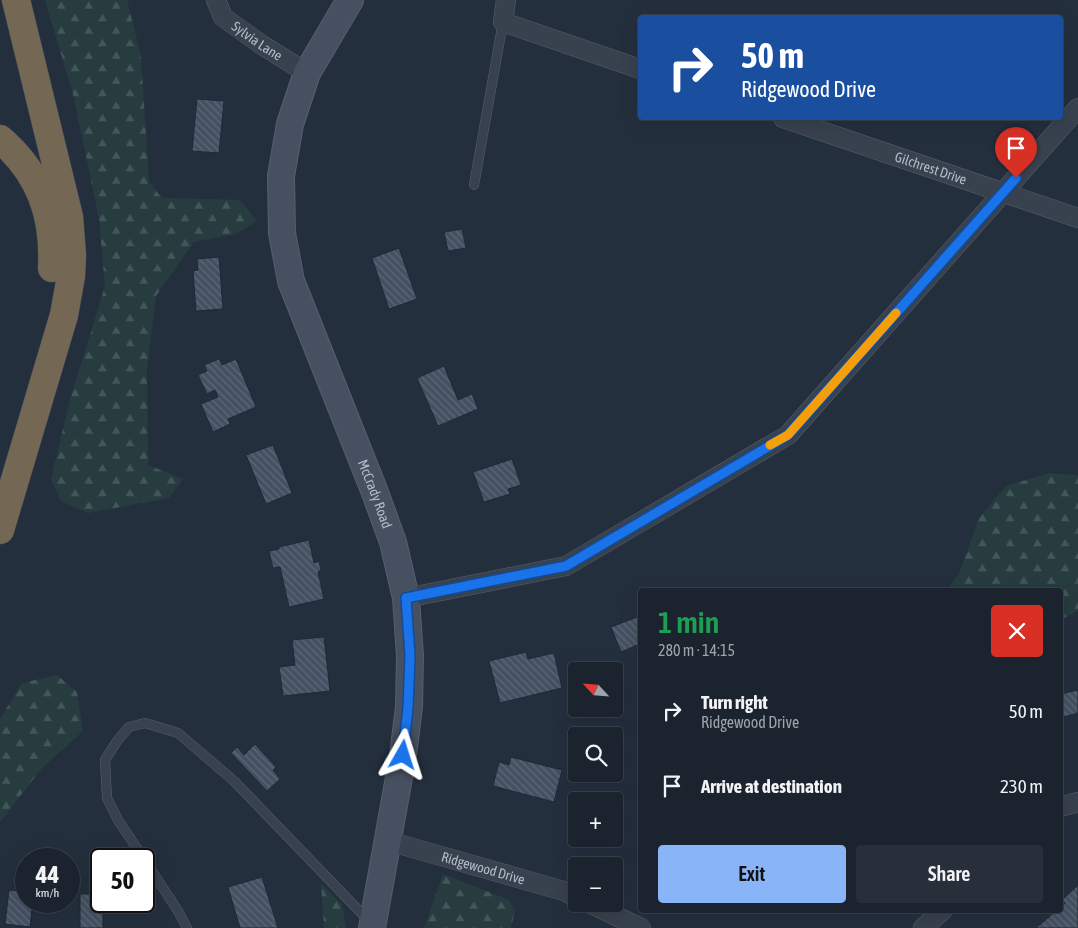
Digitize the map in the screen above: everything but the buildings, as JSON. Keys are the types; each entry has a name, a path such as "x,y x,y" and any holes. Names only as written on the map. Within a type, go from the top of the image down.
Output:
{"highway":[{"path":"0,530 64,315 71,276 72,255 69,217 16,0"},
{"path":"0,139 20,159 40,189 53,237 52,274 45,310 0,466"}],"main road":[{"name":"McCrady Road","path":"350,0 307,73 290,124 281,176 282,233 291,281 393,542 406,598 410,656 408,707 403,755 372,926"}],"street":[{"name":"Sylvia Lane","path":"216,0 224,17 262,46 307,73"},
{"path":"506,0 503,22 638,68"},
{"path":"406,598 566,566 788,435 1078,108"},
{"name":"Gilchrest Drive","path":"789,120 1078,218"},
{"path":"1063,806 1078,802"},
{"name":"Ridgewood Drive","path":"388,841 568,893"},
{"path":"608,912 641,928"},
{"path":"924,928 940,913"}],"lane":[{"path":"474,185 503,22"},
{"path":"137,848 118,820 107,798 105,760 129,726 145,723 178,733 234,782 372,926"},
{"path":"155,876 178,910 187,928"}],"green space":[{"path":"45,0 127,0 141,56 149,182 162,198 240,200 257,221 236,234 194,242 156,296 147,369 148,465 183,479 169,498 88,513 61,501 51,479 70,400 105,286 99,219 74,98"},
{"path":"1050,473 1078,475 1078,611 1063,618 1063,588 948,588 959,574 979,518 1006,486"},
{"path":"57,675 77,692 83,731 42,768 0,822 0,719 22,683"},
{"path":"443,874 509,900 515,911 511,928 424,928"},
{"path":"321,883 342,905 346,928 324,928"}],"slow traffic":[{"path":"770,445 788,435 896,313"}],"route":[{"path":"403,755 408,707 410,656 406,598 566,566 788,435 1016,178"}]}
